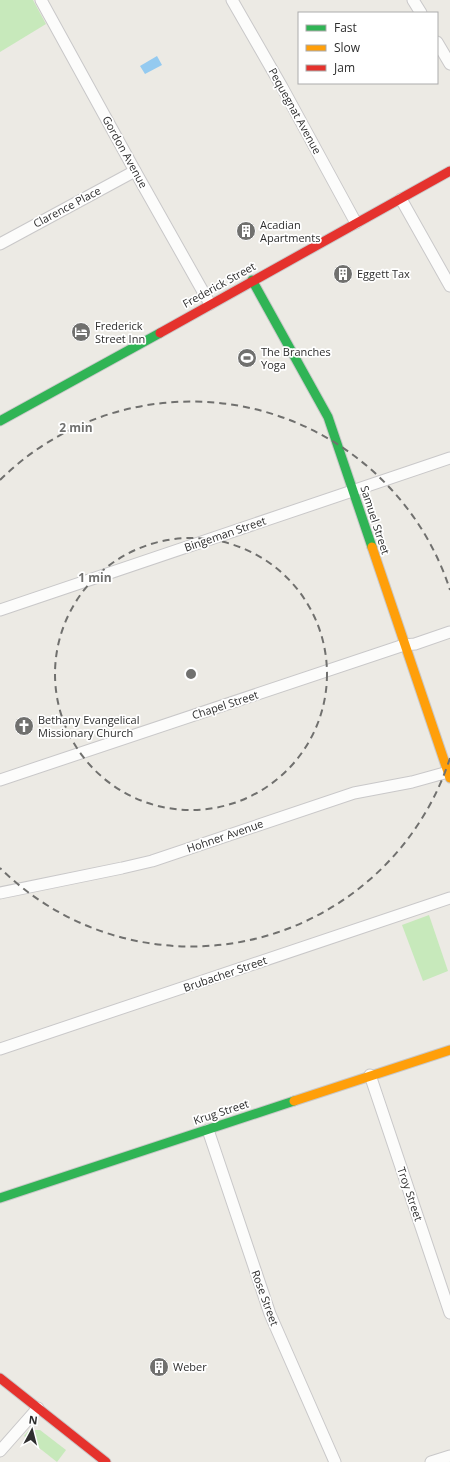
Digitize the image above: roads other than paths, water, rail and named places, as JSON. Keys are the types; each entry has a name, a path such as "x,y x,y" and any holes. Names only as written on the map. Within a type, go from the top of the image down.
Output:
{"street":[{"name":"Gordon Avenue","path":"41,0 210,304"},
{"name":"Pequegnat Avenue","path":"232,0 282,87 356,223"},
{"path":"413,0 420,12"},
{"path":"438,44 450,64"},
{"name":"Clarence Place","path":"0,244 135,171"},
{"name":"Frederick Street","path":"0,421 450,171"},
{"path":"401,199 450,286"},
{"name":"Samuel Street","path":"252,280 328,417 449,775"},
{"name":"Bingeman Street","path":"0,610 450,458"},
{"name":"Chapel Street","path":"0,780 404,645 414,644 450,632"},
{"name":"Hohner Avenue","path":"0,893 122,868 152,860 354,793 449,775"},
{"name":"Brubacher Street","path":"0,1049 450,898"},
{"name":"Krug Street","path":"0,1198 370,1075 450,1050"},
{"name":"Troy Street","path":"370,1075 450,1313"},
{"name":"Rose Street","path":"208,1130 270,1314 335,1462"},
{"path":"0,1378 106,1462"},
{"path":"0,1451 38,1408"},
{"path":"431,1462 450,1456"}],"water":[{"path":"157,56 162,65 145,74 140,66"}],"place":[{"name":"Acadian Apartments","path":"246,231"},
{"name":"Eggett Tax","path":"343,274"},
{"name":"Frederick Street Inn","path":"81,332"},
{"name":"The Branches Yoga","path":"247,358"},
{"name":"Bethany Evangelical Missionary Church","path":"24,726"},
{"name":"Weber","path":"159,1367"}]}
